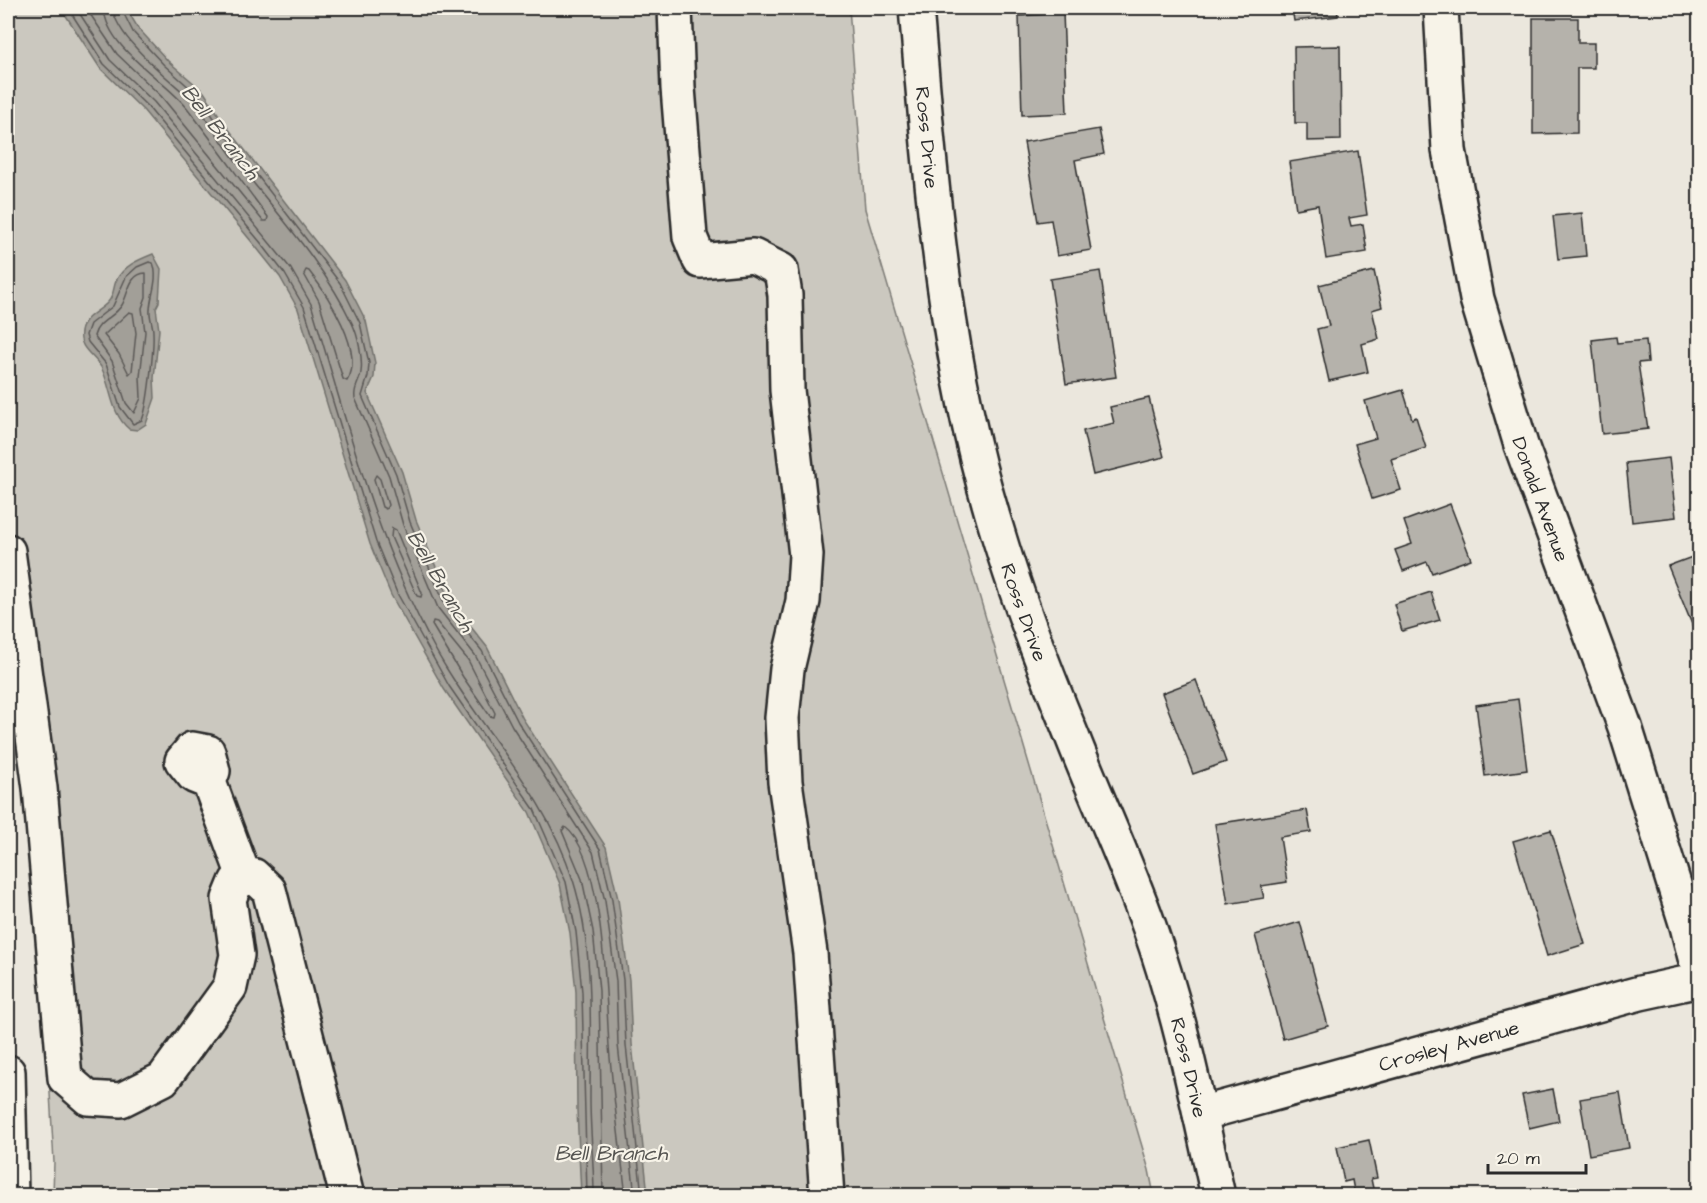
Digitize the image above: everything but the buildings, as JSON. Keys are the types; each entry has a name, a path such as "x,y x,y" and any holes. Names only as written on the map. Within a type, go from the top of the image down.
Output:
{"street":[{"path":"675,8 678,88 690,237 700,261 753,256 781,270 785,295 787,390 806,555 803,601 787,669 782,718 785,782 810,953 827,1196"},
{"name":"Ross Drive","path":"916,8 933,206 955,352 979,469 996,528 1037,649 1150,929 1179,1022 1218,1196"},
{"name":"Donald Avenue","path":"1440,8 1449,150 1477,299 1497,372 1521,445 1625,727 1687,926 1700,979"},
{"path":"8,551 40,788 65,1078 88,1098 121,1100 163,1079 230,987 237,954 229,898 236,882 254,876 269,890 347,1196"},
{"path":"209,782 245,879"},
{"name":"Crosley Avenue","path":"1200,1114 1640,993 1700,979"},
{"path":"8,1072 11,1196"}],"shaded area":[{"path":"8,8 849,8 865,209 1149,1170 1154,1195 53,1195 54,1162 40,920 15,709 8,673"}],"water":[{"name":"Bell Branch","path":"61,8 126,8 138,28 168,61 204,92 224,123 345,280 366,321 375,363 374,377 367,393 402,472 416,520 451,602 487,647 523,719 606,847 618,899 629,980 632,1044 648,1195 581,1195 577,1110 576,992 570,933 560,884 529,812 444,689 391,595 370,544 298,309 280,277 256,247 144,111 100,68"},
{"path":"153,254 161,269 159,302 156,308 159,330 154,378 155,398 146,424 137,430 129,429 118,416 105,375 84,347 81,332 88,318 110,300 116,281 123,271"}]}
